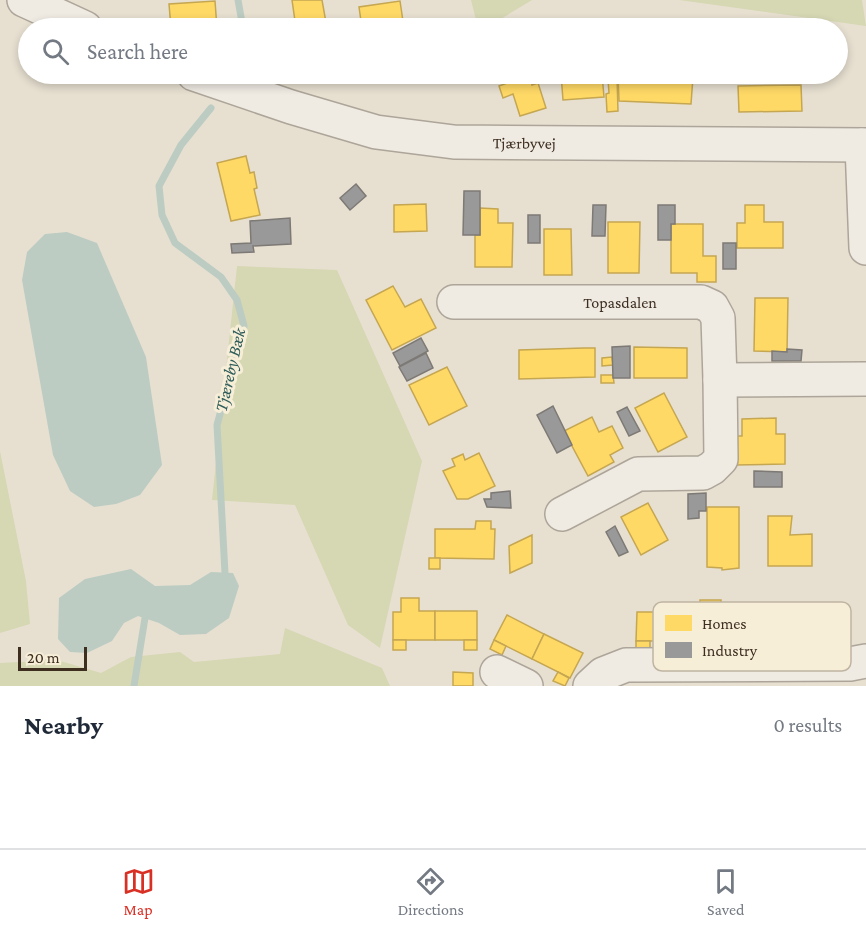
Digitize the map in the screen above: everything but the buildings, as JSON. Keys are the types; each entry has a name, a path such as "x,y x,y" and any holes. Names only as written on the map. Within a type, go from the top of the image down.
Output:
{"street":[{"path":"24,0 63,18"},
{"name":"Tjærbyvej","path":"223,84 376,132 454,142 864,145"},
{"path":"864,145 866,248"},
{"name":"Topasdalen","path":"454,302 700,302 712,307 718,318 721,459 703,474 638,474 562,514"},
{"path":"720,380 866,379"},
{"path":"851,664 866,661"},
{"path":"590,686 603,674 626,665 653,665"}],"green space":[{"path":"471,0 532,0 502,18 476,18"},
{"path":"679,0 862,0 866,26 848,23 848,18 808,18"},
{"path":"237,266 337,270 422,461 380,648 348,625 295,505 212,500"},
{"path":"0,451 26,581 30,624 0,633"},
{"path":"285,628 382,668 390,686 0,686 0,663 57,660 101,673 131,657 180,652 194,662 280,654"}],"shaded area":[{"path":"67,232 97,243 146,357 162,465 140,495 116,504 94,507 70,491 53,455 22,280 27,252 45,234"},
{"path":"131,569 155,586 190,585 211,572 233,573 239,586 229,618 206,634 180,635 159,623 138,616 124,623 112,641 87,653 70,652 58,639 59,598 85,579"}],"waterway":[{"name":"Tjæreby Bæk","path":"238,0 241,18"},
{"name":"Tjæreby Bæk","path":"211,108 181,145 159,186 162,215 175,243 221,277 237,300 244,326 217,425 225,573"},
{"path":"134,686 145,618"}]}
